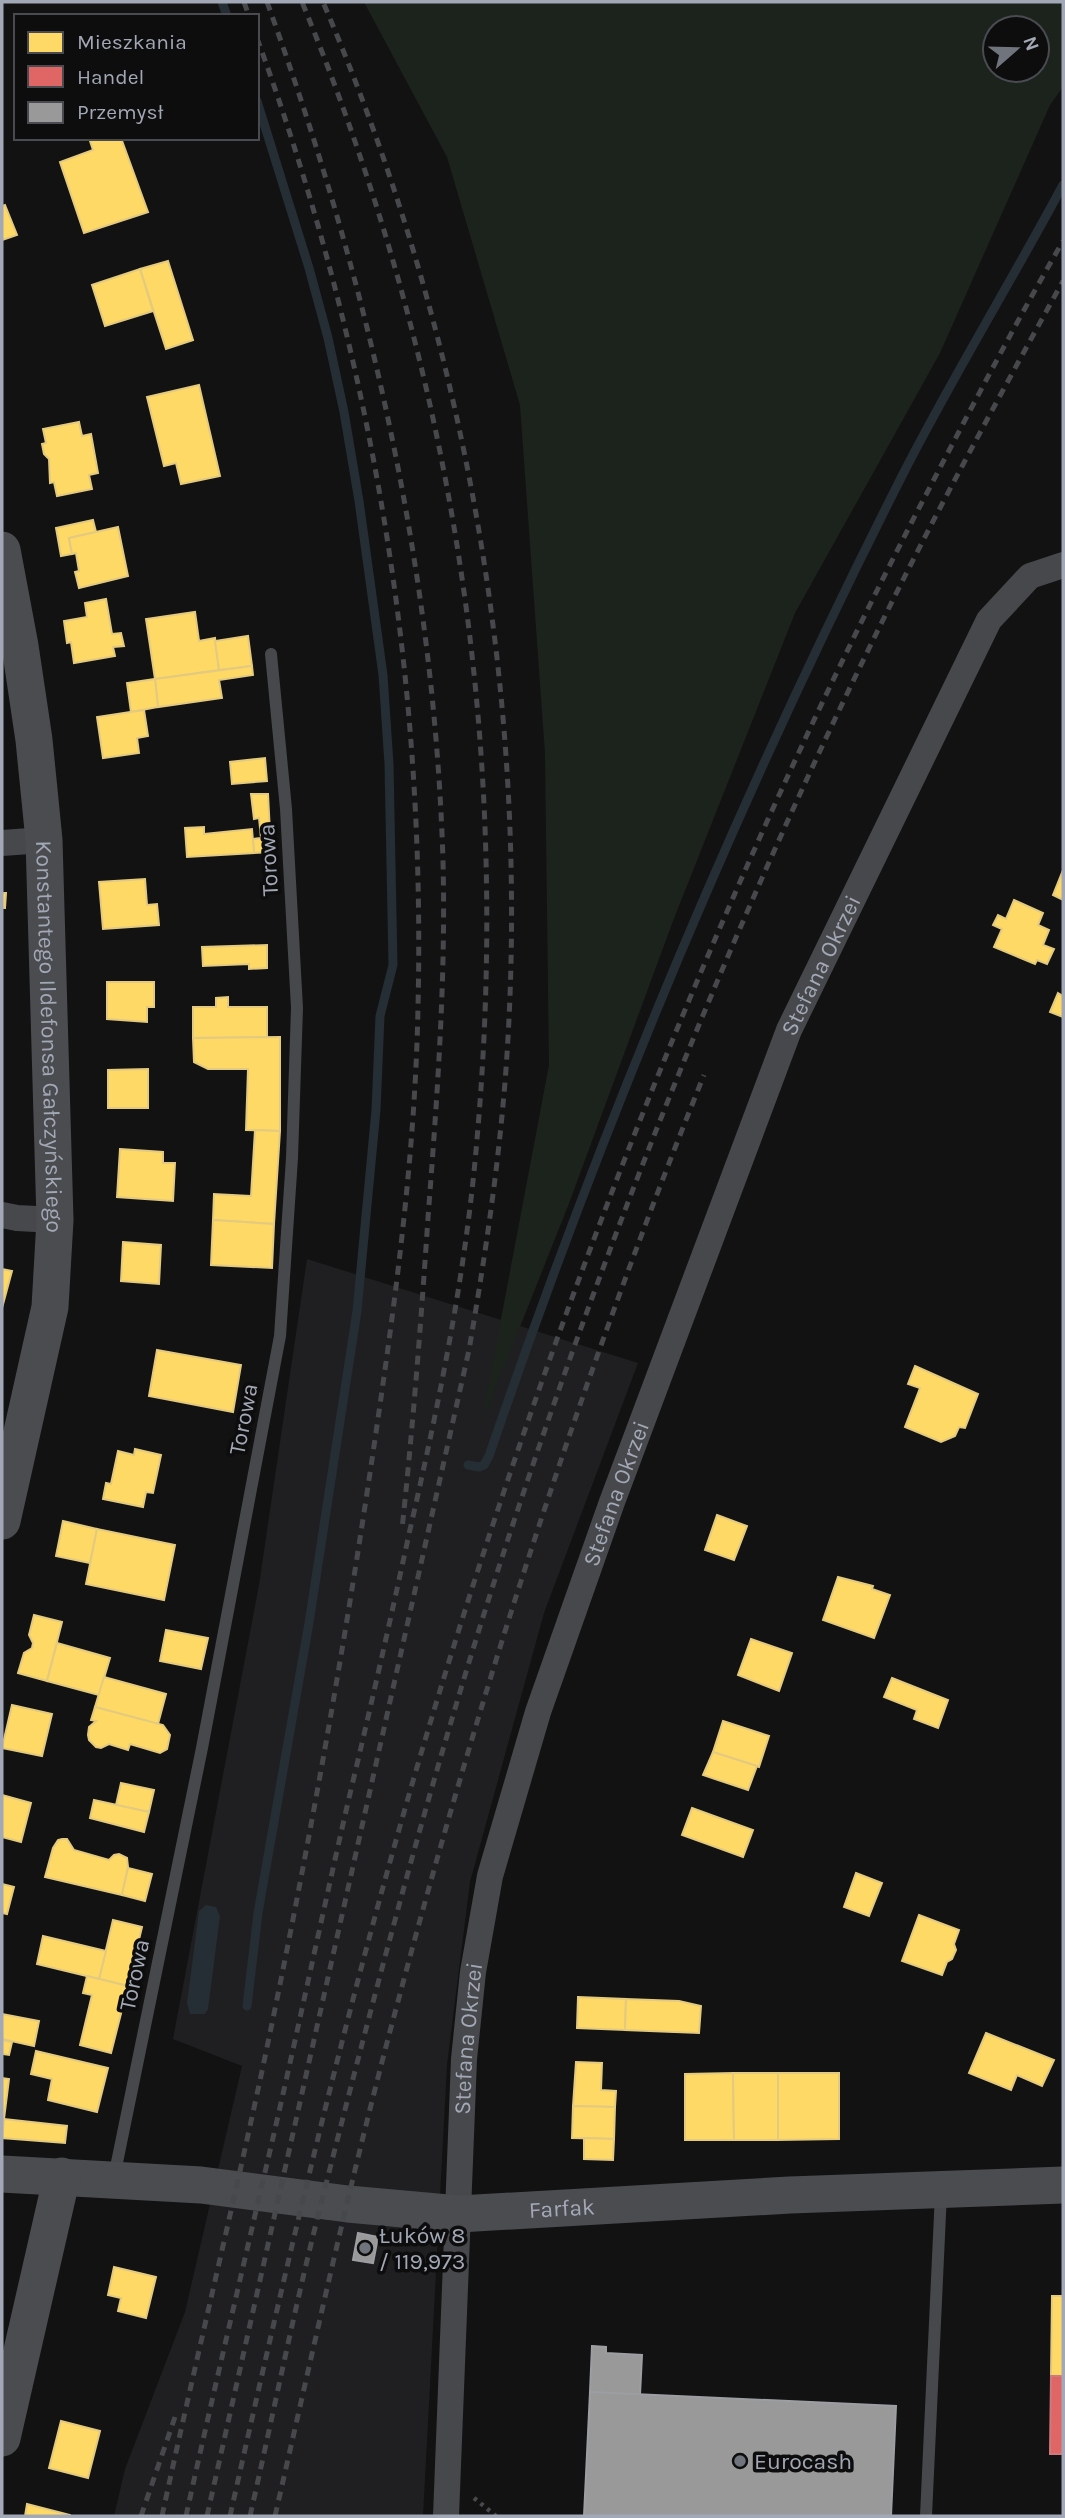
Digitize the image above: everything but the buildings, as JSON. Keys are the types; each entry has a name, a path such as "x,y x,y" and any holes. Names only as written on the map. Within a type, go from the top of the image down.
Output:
{"street":[{"name":"Konstantego Ildefonsa Gałczyńskiego","path":"2,550 28,700 44,840 55,1220 50,1307 12,1425 2,1521"},
{"name":"Stefana Okrzei","path":"446,2516 464,2059 473,1972 490,1876 538,1712 612,1502 789,1030 989,620 1030,576 1063,565"},
{"path":"2,843 44,840"},
{"path":"2,1215 55,1220"},
{"name":"Farfak","path":"2,2174 201,2185 348,2204 458,2214 790,2195 1063,2185"},
{"path":"2,2438 62,2176"}],"lane":[{"name":"Torowa","path":"113,2180 202,1748 280,1336 292,1158 297,1008 286,809 271,654"},
{"path":"926,2516 941,2190"}],"shaded area":[{"path":"364,2 1063,2 1063,87 1050,105 940,353 795,613 673,921 568,1206 481,1425 549,1065 545,753 520,405 447,157"},
{"path":"307,1259 638,1363 544,1613 470,1882 447,2065 423,2516 114,2516 125,2469 185,2312 242,2066 173,2039 259,1585"},
{"path":"206,1905 216,1907 220,1916 208,2009 205,2014 190,2014 187,2003 199,1911"}],"waterway":[{"path":"222,2 226,14"},
{"path":"247,2006 258,1913 309,1623 357,1311 376,1110 380,1016 393,965 389,764 383,675 359,501 328,338 259,107"},
{"path":"468,1465 484,1465 489,1456 533,1330 628,1081 732,835 787,714 922,437 1063,185"}],"railway":[{"path":"244,2 248,14"},
{"path":"267,2 335,211 389,424 410,532 426,641 437,751 444,906 440,1040 420,1335 402,1529"},
{"path":"186,2516 441,1387 459,1288 472,1189 486,992 486,846 477,702 459,560 433,418 398,278 354,139 302,2"},
{"path":"207,2516 469,1350 491,1210 506,1069 511,933 508,796 497,660 478,525 451,390 416,258 373,129 323,2"},
{"path":"162,2516 262,2071 334,1698 395,1299 408,1182 416,1065 418,883 412,759 401,636 383,515 360,394 331,274 297,156 259,44"},
{"path":"230,2516 319,2135 393,1851 469,1597 522,1437 579,1279 703,966 771,812 918,510 1063,241"},
{"path":"250,2516 312,2239 410,1864 484,1613 597,1284 692,1040 797,801 910,566 1063,281"},
{"path":"275,2516 366,2124 466,1761 501,1645 577,1415 617,1301 704,1075"},
{"path":"141,2516 175,2417"}],"place":[{"name":"Łuków 8 / 119,973","path":"365,2248"},
{"name":"Eurocash","path":"740,2461"}]}
